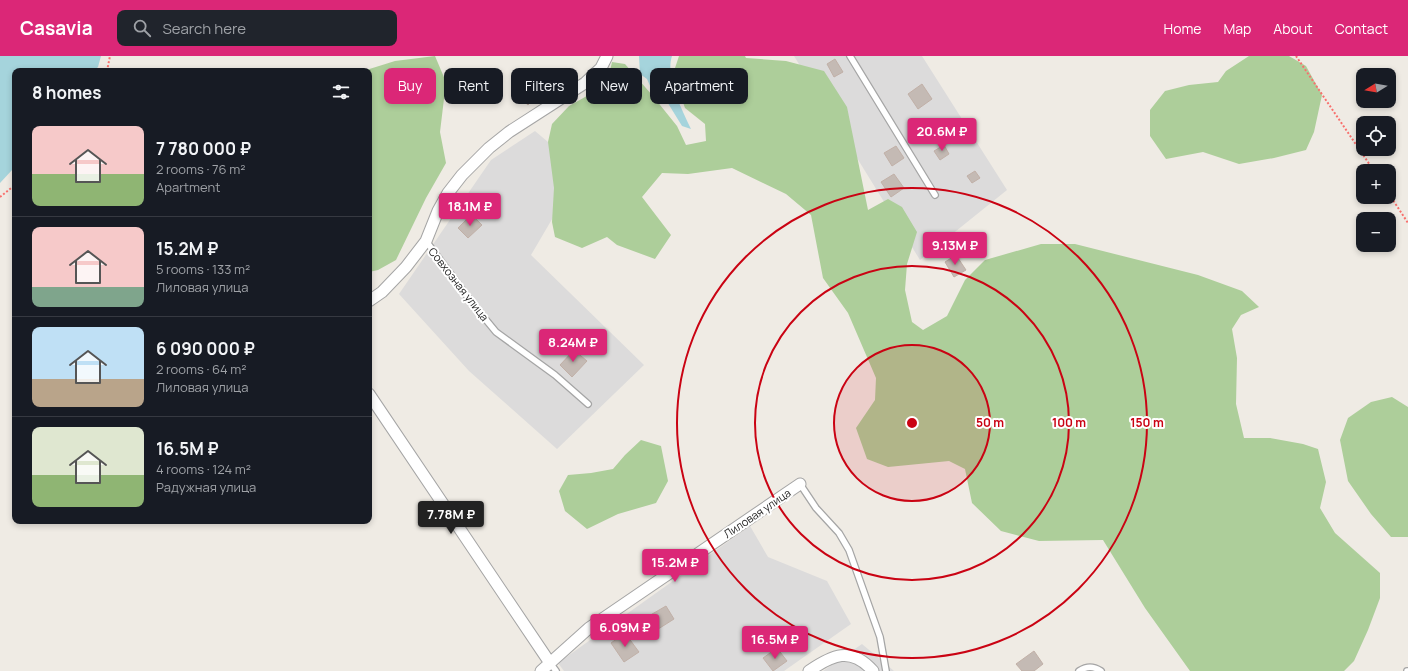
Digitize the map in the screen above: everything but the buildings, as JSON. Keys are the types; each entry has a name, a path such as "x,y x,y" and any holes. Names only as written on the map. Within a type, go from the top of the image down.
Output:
{"street":[{"name":"Совхозная улица","path":"426,241 438,211 448,193 462,175 489,148 509,132 585,83 600,68 607,56"},
{"path":"372,299 382,292 406,267 426,241"},
{"path":"372,398 553,667"},
{"name":"Лиловая улица","path":"541,671 553,667 589,628 800,484"},
{"path":"809,671 836,656 844,654 854,657 873,671"}],"lane":[{"path":"850,56 935,195"},
{"name":"Совхозная улица","path":"426,241 496,332 556,375 588,404"},
{"path":"800,484 816,508 838,533 849,550 880,637 886,671"},
{"path":"1079,671 1089,667 1101,671"}],"path":[{"path":"108,68 110,56"},
{"path":"1296,56 1369,164"},
{"path":"0,197 12,187"},
{"path":"1396,204 1408,223"}],"shaded area":[{"path":"794,56 922,56 1007,190 920,260"},
{"path":"535,131 548,142 580,180 565,197 531,255 644,365 557,449 469,371 399,294 491,160"},
{"path":"750,526 768,557 827,581 851,624 784,671 564,671 558,663"},
{"path":"862,644 894,671 823,671"}],"green space":[{"path":"435,56 444,77 444,99 440,132 446,163 426,198 396,260 378,270 372,271 372,68 395,61"},
{"path":"679,56 745,56 746,58 786,61 824,71 847,107 868,210 888,199 902,207 917,232 907,264 905,290 912,322 923,330 947,316 965,280 985,260 1041,244 1075,244 1198,275 1242,291 1259,307 1241,315 1232,329 1237,358 1236,404 1244,438 1270,438 1303,444 1318,449 1326,482 1320,508 1335,533 1380,573 1380,598 1354,661 1344,671 1190,671 1145,608 1103,540 1039,541 1001,531 972,503 965,469 949,461 888,467 867,459 856,428 875,400 876,378 848,313 823,278 811,215 786,194 732,168 688,174 662,173 642,197 671,235 655,259 617,245 607,237 582,248 555,237 552,222 554,188 548,142 552,124 569,106 578,104 578,101 586,96 586,104 642,104 642,84 650,93 650,104 659,104 677,126 686,145 706,141 705,124 685,108 684,104 748,104 748,68 675,68"},
{"path":"1249,56 1289,56 1306,66 1322,95 1314,132 1306,150 1274,158 1239,164 1203,152 1166,159 1150,136 1150,110 1165,91 1189,85 1218,82 1226,71"},
{"path":"612,62 625,64 628,68 611,68"},
{"path":"1392,397 1408,407 1408,537 1391,537 1371,514 1348,481 1340,440 1348,418 1371,402"},
{"path":"641,440 661,446 668,481 656,503 618,514 587,529 565,511 559,491 568,475 613,469"}],"water":[{"path":"0,56 101,56 97,68 12,68 12,170 0,183"},
{"path":"639,56 672,56 670,68 650,68 650,86 647,79 642,75 642,68 640,68"},
{"path":"668,104 679,104 691,129 682,126"}]}
